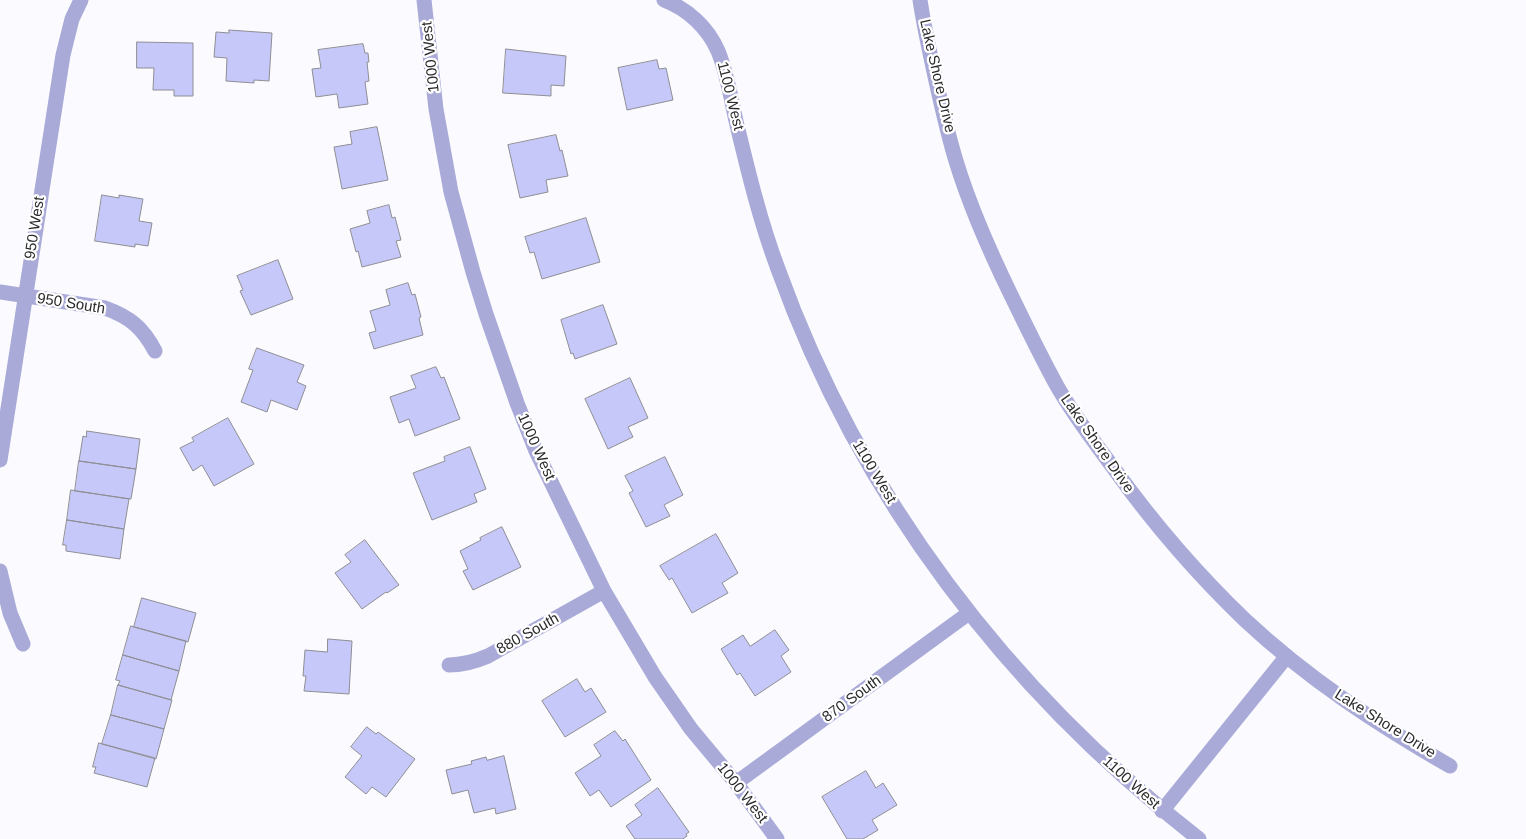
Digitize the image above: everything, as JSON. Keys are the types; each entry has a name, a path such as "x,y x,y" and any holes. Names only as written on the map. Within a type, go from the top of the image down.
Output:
{"street":[{"name":"950 West","path":"0,460 62,55 72,19 82,0"},
{"name":"1000 West","path":"424,0 429,57 451,192 473,272 517,403 533,443 604,591 655,677 691,729 736,783 777,839"},
{"name":"1100 West","path":"664,0 681,8 693,17 703,27 718,51 757,205 777,268 798,322 827,387 855,441 886,494 941,577 969,613 1023,675 1092,748 1162,810 1199,839"},
{"name":"Lake Shore Drive","path":"920,0 931,57 956,162 977,220 1001,274 1058,388 1092,440 1170,542 1219,595 1247,621 1287,656 1358,710 1450,766"},
{"name":"950 South","path":"0,292 105,308 118,312 140,328 149,339 155,351"},
{"path":"0,571 10,613 23,644"},
{"name":"880 South","path":"449,665 468,664 488,656 604,591"},
{"name":"870 South","path":"736,783 969,613"},
{"path":"1162,810 1287,656"}],"building":[{"path":"229,30 272,33 269,81 254,80 254,83 226,81 227,58 214,57 216,32 229,33"},
{"path":"137,42 193,43 193,96 174,96 174,90 153,90 154,68 137,68"},
{"path":"363,44 365,53 368,53 369,62 367,62 369,81 365,82 368,104 339,108 337,94 316,97 312,69 321,68 318,50"},
{"path":"506,49 566,56 564,86 551,85 551,96 503,93"},
{"path":"657,60 659,69 666,68 673,100 627,110 618,68"},
{"path":"377,127 388,180 342,189 334,147 352,144 350,132"},
{"path":"556,135 560,151 562,150 568,176 546,180 548,192 520,198 508,145"},
{"path":"102,195 119,198 119,195 143,199 139,221 152,223 148,246 135,244 135,247 95,241"},
{"path":"389,205 392,218 395,217 401,240 396,241 401,257 362,267 350,229 370,223 367,211"},
{"path":"586,218 600,262 542,279 534,252 530,253 525,237"},
{"path":"278,260 293,299 251,315 240,291 243,290 237,276"},
{"path":"408,283 412,295 415,294 423,335 374,349 369,333 376,331 370,311 390,305 386,290"},
{"path":"603,305 617,344 575,359 573,353 571,354 561,320"},
{"path":"257,348 304,365 297,382 306,386 297,410 271,400 267,412 241,402 253,370 249,369"},
{"path":"436,367 441,378 444,377 460,419 415,436 409,419 399,423 390,397 416,388 411,376"},
{"path":"630,378 648,418 628,427 633,437 608,449 585,399"},
{"path":"228,418 254,464 214,486 202,465 193,471 180,448 194,441 192,438"},
{"path":"87,431 140,439 136,469 79,461 83,436 86,437"},
{"path":"470,447 486,489 474,494 477,502 432,520 413,473 445,461 444,457"},
{"path":"665,457 683,495 664,505 670,516 646,527 629,493 633,491 625,476"},
{"path":"79,461 136,469 131,499 75,491"},
{"path":"71,490 129,499 124,529 67,520"},
{"path":"67,520 124,529 120,559 66,551 66,545 63,545"},
{"path":"502,527 521,567 473,590 463,571 468,569 460,551"},
{"path":"716,534 738,573 722,583 728,593 692,613 672,578 669,580 660,566"},
{"path":"365,540 399,585 362,609 335,573 351,562 345,555"},
{"path":"142,598 196,613 188,642 134,627"},
{"path":"131,626 186,641 179,671 123,655"},
{"path":"775,630 789,650 781,656 791,672 755,696 740,673 737,675 721,649 743,635 750,646"},
{"path":"328,639 352,641 349,694 304,691 306,676 303,676 305,650 327,652"},
{"path":"123,655 179,671 171,700 118,685 120,681 116,680"},
{"path":"577,679 585,692 591,688 606,712 565,737 542,701"},
{"path":"118,685 172,700 164,729 111,715"},
{"path":"111,715 164,729 156,759 102,744"},
{"path":"367,727 376,734 378,732 415,759 386,797 372,787 366,794 345,777 362,756 351,747"},
{"path":"615,731 623,741 625,739 651,780 611,807 599,790 590,796 575,773 601,756 594,745"},
{"path":"99,743 155,758 147,787 94,773 96,767 93,767"},
{"path":"504,756 516,809 496,814 495,808 474,813 468,790 452,794 446,770 472,764 471,761 486,757 487,760"},
{"path":"866,771 876,788 883,783 897,805 872,820 878,830 863,839 847,839 822,797"},
{"path":"658,788 689,832 683,839 635,839 626,826 642,815 635,805"}]}
